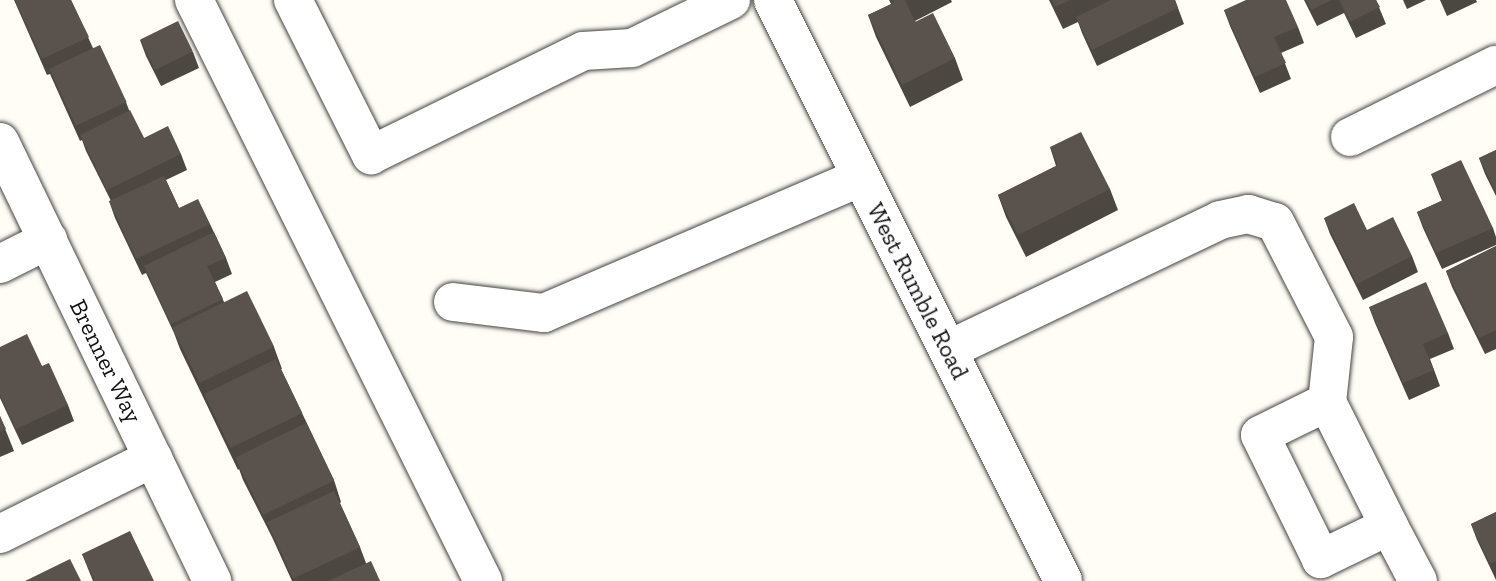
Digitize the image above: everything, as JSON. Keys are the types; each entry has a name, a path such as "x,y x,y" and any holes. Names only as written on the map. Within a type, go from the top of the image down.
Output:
{"street":[{"path":"194,0 483,581"},
{"path":"293,0 371,155 583,51 632,48 731,0"},
{"name":"West Rumble Road","path":"773,0 1063,581"},
{"path":"1350,137 1496,65"},
{"name":"Brenner Way","path":"0,142 212,581"},
{"path":"453,303 544,313 861,177"},
{"path":"948,350 1220,220 1248,214 1275,222 1335,337 1327,402 1418,581"},
{"path":"0,264 48,240"},
{"path":"1327,402 1260,435 1321,559 1389,527"},
{"path":"0,534 153,458"}],"building":[{"path":"15,0 71,0 89,37 42,59"},
{"path":"892,0 905,0 915,22 933,13 955,58 902,85 868,15 894,3"},
{"path":"1052,0 1070,0 1055,7"},
{"path":"1111,0 1175,0 1178,8 1092,50 1076,17"},
{"path":"1246,0 1286,0 1298,27 1274,37 1286,63 1255,77 1224,10"},
{"path":"1306,0 1332,0 1311,10"},
{"path":"1339,0 1376,0 1380,7 1350,22"},
{"path":"178,21 193,52 155,70 140,39"},
{"path":"100,45 127,102 76,126 49,69"},
{"path":"130,110 144,138 168,126 181,154 107,190 80,135"},
{"path":"1081,132 1110,189 1018,235 998,195 1058,165 1050,147"},
{"path":"1496,150 1496,192 1479,158"},
{"path":"1461,160 1493,228 1436,253 1417,212 1443,200 1431,174"},
{"path":"164,176 179,208 198,199 210,224 136,259 109,201"},
{"path":"1354,203 1367,230 1393,217 1412,256 1357,284 1324,218"},
{"path":"214,232 226,258 207,266 223,299 171,324 144,266"},
{"path":"1496,246 1496,330 1479,338 1446,271"},
{"path":"1426,282 1448,333 1423,344 1434,370 1403,383 1369,307"},
{"path":"247,291 274,347 200,383 172,327"},
{"path":"27,334 42,366 49,363 68,405 16,429 0,395 0,347"},
{"path":"276,359 302,413 230,448 204,394"},
{"path":"0,416 6,429 0,432"},
{"path":"306,423 334,481 263,515 235,458"},
{"path":"334,491 360,547 293,578 267,522"},
{"path":"1496,512 1496,561 1490,564 1471,524"},
{"path":"130,531 154,581 95,581 82,554"},
{"path":"70,559 81,581 25,581"},
{"path":"371,561 380,581 328,581"}]}
